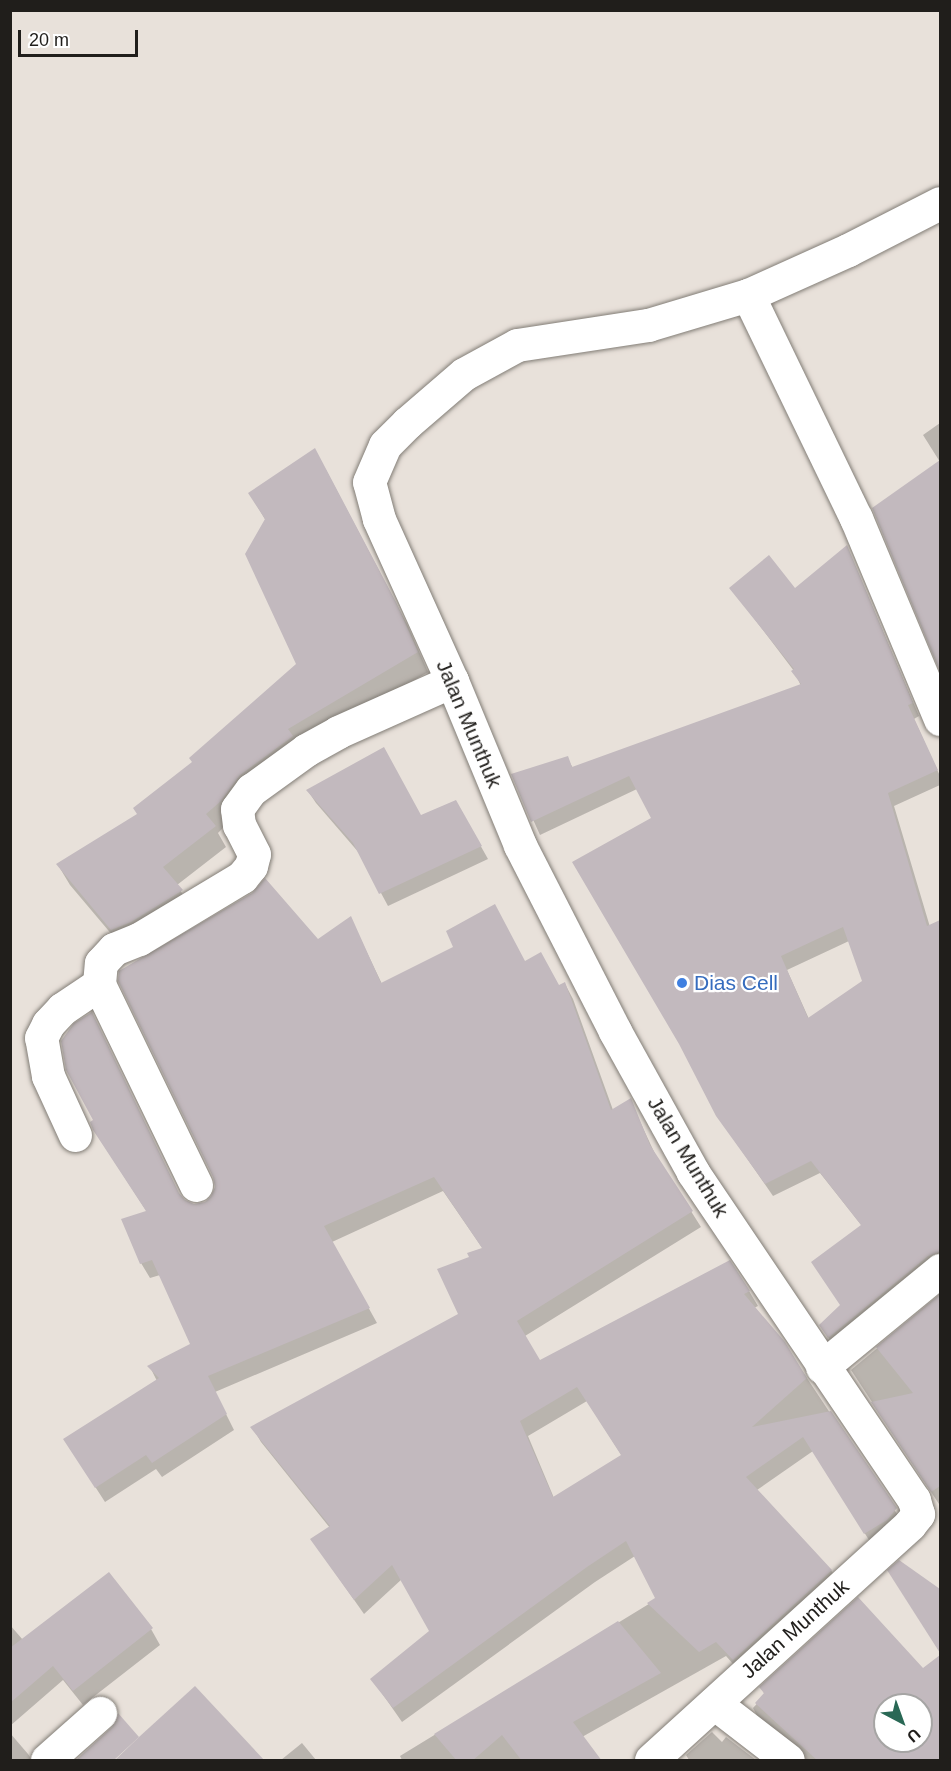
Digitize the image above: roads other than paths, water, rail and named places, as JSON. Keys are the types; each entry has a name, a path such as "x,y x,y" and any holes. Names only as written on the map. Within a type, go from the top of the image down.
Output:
{"street":[{"path":"940,203 747,295 856,518 940,719"},
{"name":"Jalan Munthuk","path":"651,1761 910,1524 918,1514 914,1500 822,1367 693,1172 615,1031 520,845 452,681 379,519 369,482 384,444 464,374 517,345 648,325 747,295"},
{"path":"196,1185 99,984 101,963 114,949 139,939 242,877 251,866 254,854 239,825 237,809 251,790 306,750 338,732 452,681"},
{"path":"75,1135 48,1076 40,1038 48,1024 62,1009 99,984"},
{"path":"822,1367 940,1270"},
{"path":"714,1703 788,1761"},
{"path":"47,1761 100,1713"}],"place":[{"name":"Dias Cell","path":"682,983"}]}
